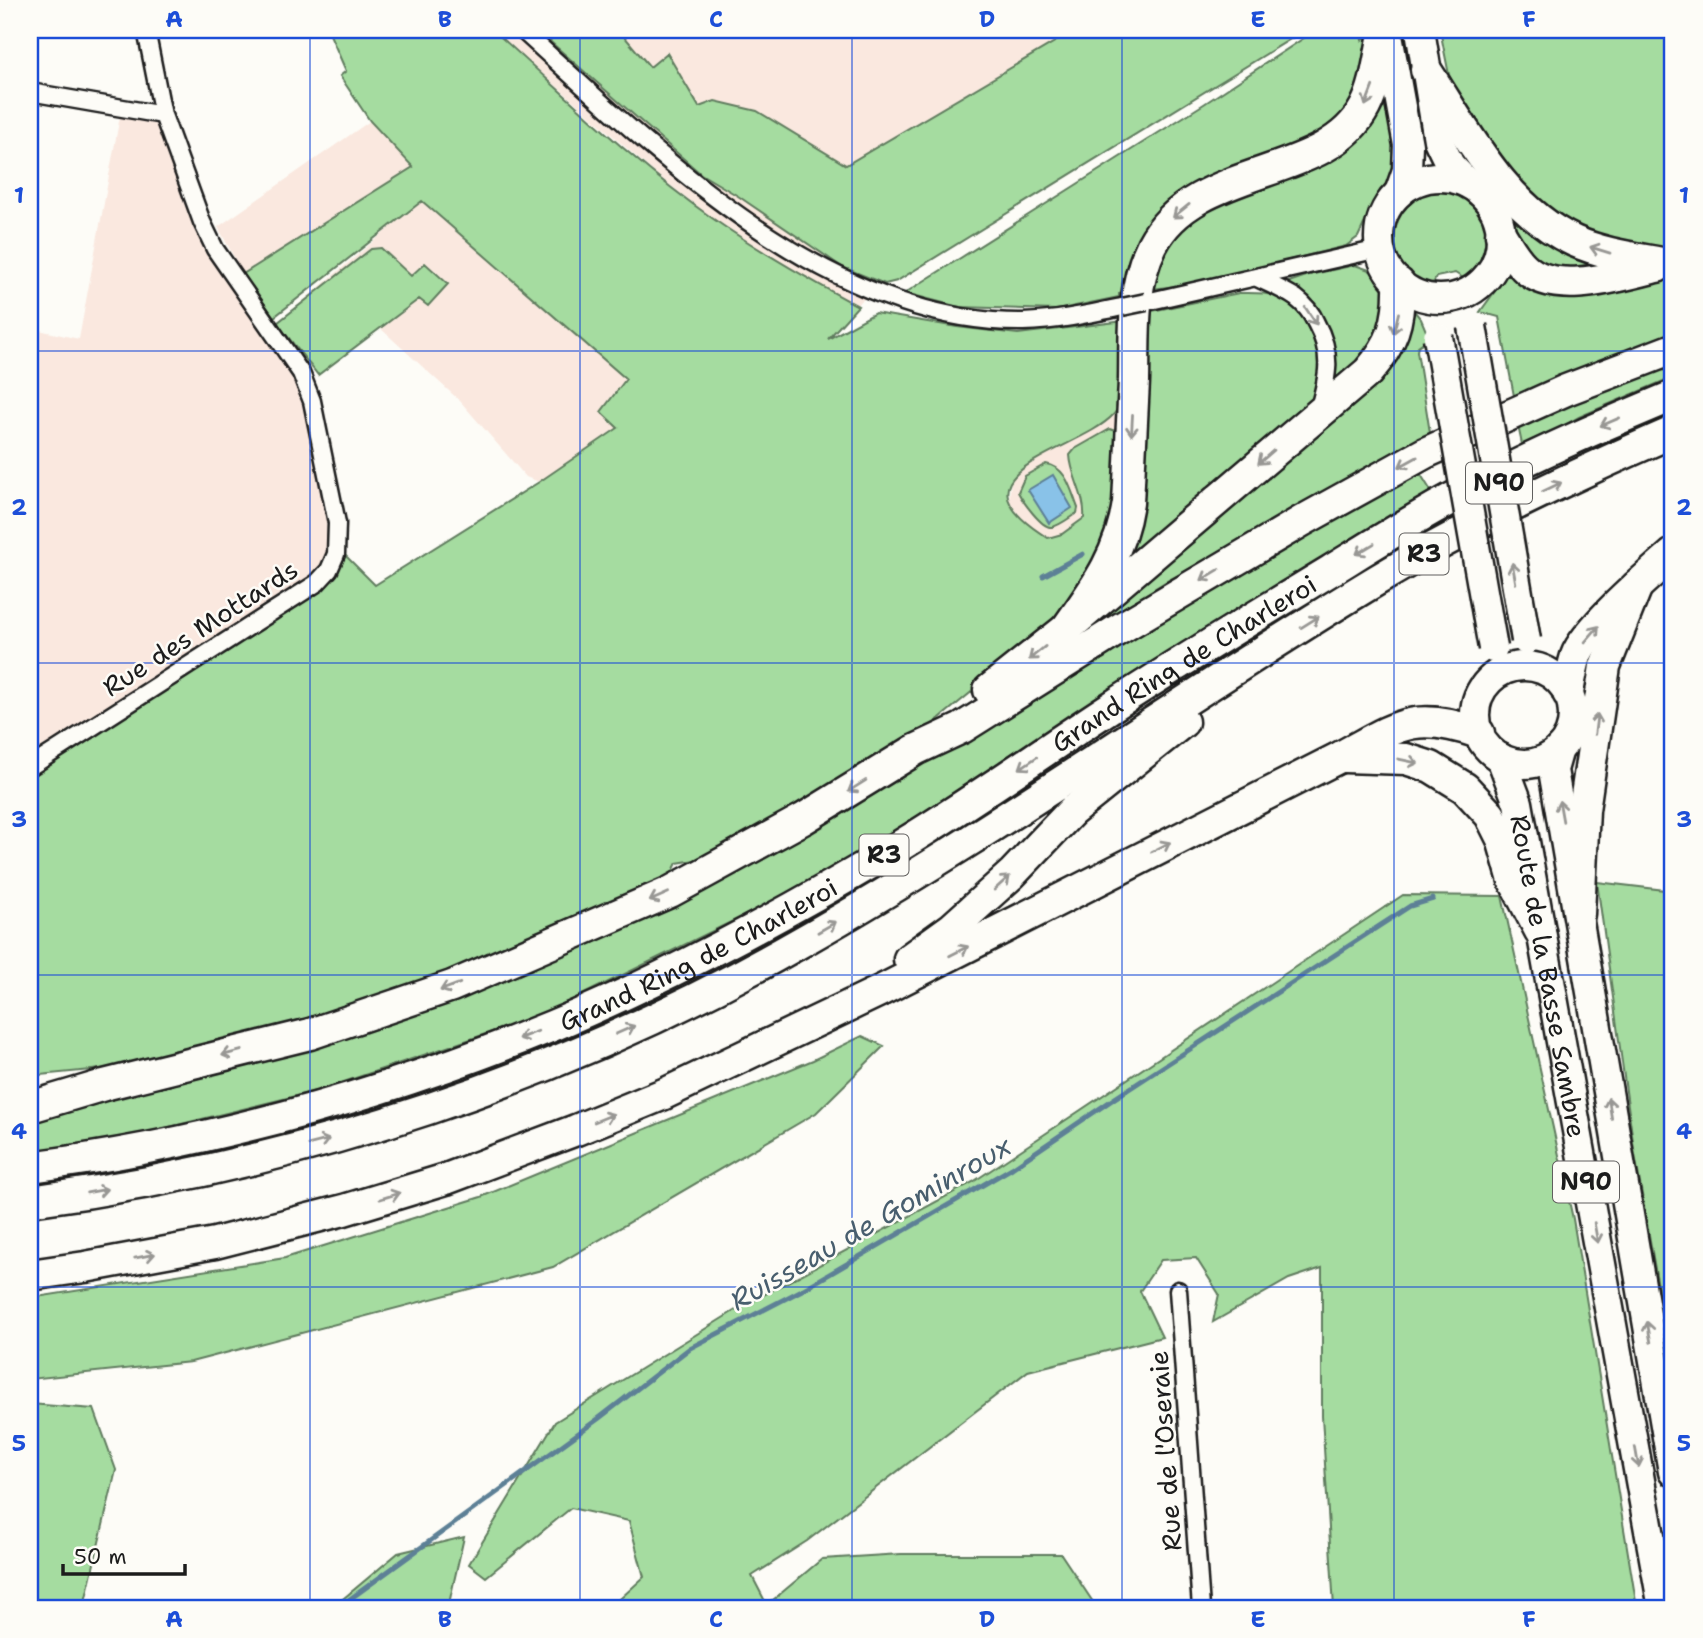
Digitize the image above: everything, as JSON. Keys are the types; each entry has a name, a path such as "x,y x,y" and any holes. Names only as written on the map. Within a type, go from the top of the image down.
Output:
{"highway":[{"path":"1386,30 1408,145 1407,170 1399,193"},
{"path":"1066,629 1102,579 1124,529 1129,491 1137,289 1153,245 1165,225 1180,209 1204,195 1305,156 1341,137 1365,107 1373,87 1386,30"},
{"path":"1420,30 1437,140 1450,165 1491,204 1499,219 1502,235 1498,260 1493,271 1476,289 1446,300 1430,299 1407,289 1389,272 1379,249 1380,226 1387,208 1399,193 1414,183 1448,177 1466,182"},
{"path":"1426,70 1478,150 1529,211 1551,229 1575,242 1599,250 1670,264"},
{"path":"1502,235 1524,269 1541,278 1590,282 1670,264"},
{"path":"915,750 1066,629 1368,372 1392,338 1407,289"},
{"name":"N90","path":"1407,289 1430,315 1438,337 1493,648 1490,680"},
{"name":"N90","path":"1476,289 1472,304 1472,326 1526,640 1533,657 1543,670"},
{"path":"30,1107 104,1085 310,1034 452,986 670,892 803,819 915,750 962,728 1116,631 1302,521 1425,453 1566,390 1673,349"},
{"name":"Grand Ring de Charleroi","path":"30,1167 194,1139 331,1103 438,1070 555,1025 668,973 781,914 889,852 1235,629 1484,481 1582,434 1673,396"},
{"name":"Grand Ring de Charleroi","path":"30,1201 202,1172 326,1140 451,1101 567,1056 686,1003 798,944 907,880 1381,578 1491,517 1673,432"},
{"path":"1568,693 1576,654 1590,635 1637,586 1673,554"},
{"path":"1579,914 1584,810 1605,666 1637,586"},
{"path":"831,1013 952,928 1012,874 1072,811 1218,696 1252,658"},
{"path":"1532,667 1543,670 1562,684 1568,693 1573,719 1566,740 1559,749 1538,762 1513,763 1501,758 1492,752 1479,733 1475,710 1483,689 1490,680 1510,668 1532,667"},
{"path":"30,1275 215,1243 344,1210 446,1179 664,1094 882,990 1397,726 1438,721 1479,733"},
{"name":"Route de la Basse Sambre","path":"1559,749 1553,770 1673,1472"},
{"path":"1340,757 1406,759 1431,767 1465,788 1490,815 1502,839 1514,881 1540,931"},
{"name":"Route de la Basse Sambre","path":"1501,758 1518,803 1663,1608"},
{"path":"30,1092 104,1085"}],"street":[{"name":"Rue des Mottards","path":"30,766 317,583 329,570 336,554 337,523 312,401 301,373 215,249 202,222 163,115 146,30"},
{"path":"522,30 660,154 735,213 848,281 894,300 957,317 1020,322 1075,317 1379,249"},
{"path":"30,92 163,115"},
{"path":"1257,278 1298,299 1312,316 1325,340 1328,360 1325,388 1318,413"},
{"name":"Rue de l'Oseraie","path":"1178,1290 1202,1608"}],"shaded area":[{"path":"493,30 1305,30 897,281 885,284 856,305 770,256 711,217 657,175"},
{"path":"120,116 156,124 204,248 285,361 302,395 331,532 324,567 30,755 30,328 79,339"},
{"path":"370,121 413,168 243,274 218,227"},
{"path":"421,201 633,371 601,412 619,428 539,482 526,477 460,401 379,327 318,375 277,323"},
{"path":"1124,398 1125,440 1079,488 1085,508 1084,518 1062,534 1048,538 1025,522 1009,502 1011,481 1021,467 1100,425"}],"green space":[{"path":"328,30 493,30 627,151 683,197 766,253 858,306 828,339 875,313 1018,334 1125,321 1125,383 1123,395 1114,414 1097,428 1027,466 1012,480 1007,496 1018,515 1048,538 1062,534 1084,518 1083,502 1070,455 1075,449 1110,429 1116,431 1125,440 1108,546 1059,620 918,736 810,807 695,860 677,863 671,875 649,889 387,999 112,1068 30,1076 30,772 135,690 318,578 345,555 375,585 539,482 618,428 601,412 626,379 422,201 274,317 243,274 413,167 370,121 340,76 346,71"},
{"path":"537,30 619,30 650,67 667,53 699,107 715,101 757,111 846,165 1075,30 1305,30 897,281 885,284 842,267 701,174"},
{"path":"1316,30 1360,30 1362,40 1372,33 1355,103 1330,132 1220,181 1127,293 1056,310 959,307 905,293 1204,104"},
{"path":"1393,30 1411,30 1431,138 1415,139"},
{"path":"1440,30 1673,30 1673,253 1647,255 1552,220 1511,181 1464,107 1449,75"},
{"path":"1382,87 1400,141 1393,177 1380,190 1358,237 1346,246 1192,284 1144,290 1169,228 1294,167"},
{"path":"1454,127 1494,178 1620,261 1575,274 1533,261 1515,238 1513,219 1500,194 1487,178 1468,169 1453,151"},
{"path":"1434,189 1453,193 1471,202 1484,217 1487,236 1477,269 1463,278 1455,273 1436,277 1434,282 1422,283 1411,279 1398,259 1395,232 1397,219 1405,205"},
{"path":"381,248 411,276 425,263 448,284 428,306 419,299 318,375 277,323 371,249"},
{"path":"1511,260 1530,279 1673,271 1673,336 1514,396 1499,317 1480,312 1503,280"},
{"path":"1355,265 1369,270 1388,285 1392,324 1324,403 1329,365 1329,336 1317,311 1286,287 1286,283"},
{"path":"1239,293 1273,295 1296,308 1306,319 1314,332 1319,361 1319,376 1310,405 1120,569 1142,313"},
{"path":"1410,310 1421,319 1429,338 1418,346 1417,351 1431,439 1165,582 1071,641"},
{"path":"1673,361 1673,377 1579,417 1523,449 1517,421"},
{"path":"1046,464 1064,475 1078,508 1077,513 1052,527 1038,519 1018,492 1025,476"},
{"path":"1418,470 1431,491 1140,669 831,873 539,1016 320,1090 59,1154 30,1156 30,1112 399,1019 966,743 1248,565"},
{"path":"1597,882 1673,891 1673,1372 1634,1149"},
{"path":"1403,895 1502,896 1573,1219 1637,1608 1334,1608 1322,1416 1322,1268 1289,1279 1213,1322 1219,1294 1196,1258 1161,1260 1140,1291 1162,1337 1028,1371 807,1541 752,1576 767,1605 822,1559 901,1554 1061,1554 1097,1608 610,1608 644,1577 629,1521 571,1508 486,1577 469,1564 555,1422 734,1311 973,1182"},
{"path":"862,1036 884,1046 816,1113 553,1267 191,1362 30,1379 30,1298 285,1258 481,1197 813,1060"},
{"path":"30,1404 94,1409 116,1470 84,1606 81,1608 30,1608"},
{"path":"464,1537 448,1608 332,1608 398,1553"}],"water":[{"path":"1053,475 1072,508 1049,523 1028,490"}],"waterway":[{"path":"1043,576 1083,554"},
{"name":"Ruisseau de Gominroux","path":"343,1608 350,1599 598,1419 690,1348 802,1290 1012,1168 1410,906 1433,899"}]}
